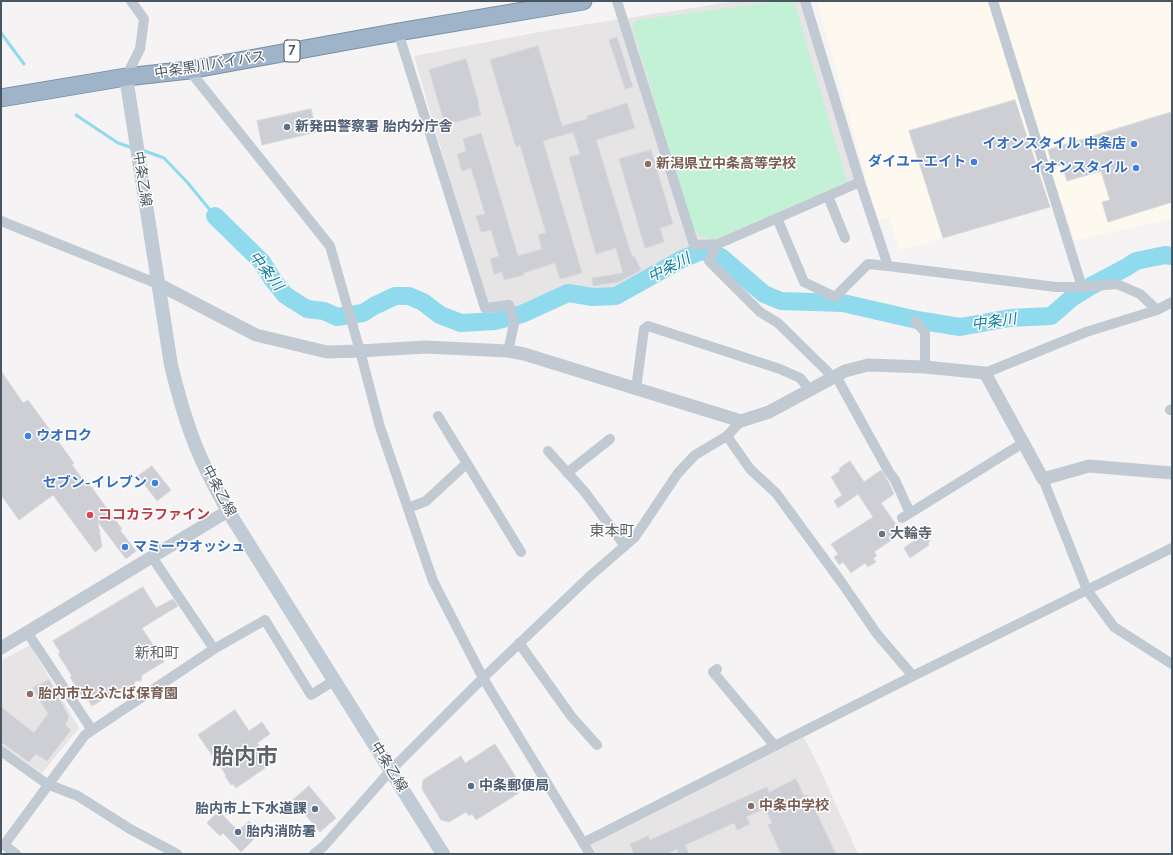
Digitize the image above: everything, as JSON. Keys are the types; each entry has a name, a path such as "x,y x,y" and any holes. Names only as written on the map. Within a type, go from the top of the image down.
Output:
{"highway":[{"name":"中条黒川バイパス","path":"1,98 126,77 189,70 398,32 583,1"}],"main road":[{"name":"中条乙線","path":"126,77 171,365 181,404 193,440 209,475 228,510 443,854"}],"street":[{"path":"126,77 140,49 144,18 130,1"},
{"path":"617,1 694,245 718,244 860,182"},
{"path":"805,1 860,182 888,266"},
{"path":"993,1 1082,287"},
{"path":"398,32 485,308 509,305 514,324 508,351"},
{"path":"189,70 330,246 380,428 433,581 483,678 590,854"},
{"path":"828,196 845,238"},
{"path":"778,218 804,282 835,297 868,264 1056,287 1082,287 1117,284 1140,294 1157,310"},
{"path":"1,221 158,284 256,335 328,352 425,347 508,351 524,354 741,421"},
{"path":"718,244 708,261 760,312 778,324 834,377 895,480 906,516 1023,443"},
{"path":"314,854 324,846 391,770 483,678 588,577 635,537 678,474 695,455 727,436 741,421 769,412 845,371 868,366 925,367 985,373 1086,332 1157,310 1172,302"},
{"path":"915,322 925,332 925,367"},
{"path":"636,389 644,329 648,326 780,369 800,378 810,390"},
{"path":"985,373 1043,479 1087,590 1114,627 1172,664"},
{"path":"438,416 521,552"},
{"path":"727,436 750,468 776,493 842,583 877,634 913,676"},
{"path":"567,473 610,439"},
{"path":"548,450 584,491 624,546"},
{"path":"408,508 426,501 466,464"},
{"path":"1043,479 1089,466 1172,474"},
{"path":"1,648 228,510"},
{"path":"583,843 913,676 1172,548"},
{"path":"152,557 214,649"},
{"path":"16,854 4,846 47,784 85,735 214,649 265,620 311,695 334,680"},
{"path":"28,632 92,730"},
{"path":"519,643 571,716 597,745"},
{"path":"717,669 714,672 775,746"},
{"path":"1,751 47,784 78,796 130,829 177,854"}],"shaded area":[{"name":"新潟県立中条高等学校","path":"737,1 802,1 857,187 689,251 614,292 561,290 539,301 502,311 488,312 414,56 550,30"},
{"path":"817,1 1172,1 1172,218 1074,241 1064,204 900,250 889,217 878,221"},
{"name":"胎内市立ふたば保育園","path":"30,645 79,728 42,773 1,745 1,661"},
{"name":"中条中学校","path":"804,737 858,854 597,854 590,843"}],"green space":[{"path":"782,1 794,1 847,182 716,239 702,237 693,228 632,25 637,20"}],"building":[{"path":"617,37 633,87 625,89 609,40"},
{"path":"538,46 562,126 588,119 587,116 627,103 635,128 596,140 632,257 634,256 641,270 619,282 593,286 592,278 623,273 616,248 596,254 569,157 580,154 573,132 543,141 582,273 560,279 555,263 523,273 524,275 504,280 502,272 494,274 490,259 499,256 491,230 481,232 476,216 485,214 471,168 462,171 457,154 466,151 463,139 481,133 518,256 542,249 538,235 546,233 520,145 516,147 490,60"},
{"path":"466,59 481,115 445,125 429,70"},
{"path":"1015,100 1050,207 943,238 909,131"},
{"name":"新発田警察署 胎内分庁舎","path":"311,109 317,132 262,145 257,121"},
{"name":"イオンスタイル","path":"1172,112 1172,202 1108,222 1102,202 1110,200 1101,171 1067,181 1062,165 1053,167 1048,150"},
{"path":"651,150 673,224 660,228 664,242 645,248 619,159"},
{"name":"ウオロク","path":"1,371 23,403 28,400 74,463 72,465 85,482 87,481 122,529 120,530 136,551 126,559 98,522 102,547 95,552 53,495 19,520 1,495"},
{"path":"850,461 864,482 881,470 894,494 881,503 902,533 874,552 877,556 873,558 876,562 868,567 865,563 851,573 843,562 839,565 834,557 838,554 831,544 873,517 858,494 838,508 834,501 842,495 831,477 840,471 839,469"},
{"name":"セブン-イレブン","path":"152,466 171,490 157,501 138,476"},
{"path":"925,534 930,541 928,543 929,545 910,558 904,548"},
{"path":"143,587 156,608 173,599 178,606 142,628 164,662 142,675 141,681 135,681 134,686 125,686 92,706 85,696 83,698 70,677 72,676 58,654 60,652 53,641"},
{"path":"49,680 69,717 65,725 71,730 47,761 36,754 29,762 1,742 1,707 34,733 48,714 33,688"},
{"path":"235,710 249,731 262,722 270,734 257,743 271,764 236,788 233,784 231,785 225,776 226,775 198,735"},
{"path":"495,744 521,785 515,788 519,793 476,820 472,814 469,816 466,812 449,822 441,820 422,789 423,780 461,756 465,763"},
{"path":"796,779 804,796 808,795 836,854 781,854 768,825 772,823 765,808 746,817 750,824 737,830 734,823 685,845 689,854 679,854 677,849 666,854 634,854 630,844 648,836 650,840 767,787 769,792"},
{"name":"胎内市上下水道課","path":"309,786 336,818 320,832 293,800"},
{"name":"胎内消防署","path":"219,811 238,831 249,821 260,833 241,852 223,833 220,836 207,823"}],"waterway":[{"path":"1,33 24,64"},
{"path":"76,115 118,143 133,148"},
{"path":"142,150 164,158 187,182 215,216"},
{"name":"中条川","path":"215,216 262,262 273,280 285,295 307,309 324,311 337,317 363,313 395,296 409,296 423,302 440,315 461,323 495,321 522,314 568,293 593,297 616,296 682,259 702,251 721,257 764,294 781,301 843,303 917,320 960,327 1010,318 1051,316 1073,297 1136,261 1165,255 1172,256"}],"place":[{"name":"新発田警察署 胎内分庁舎","path":"287,127"},
{"name":"イオンスタイル 中条店","path":"1134,144"},
{"name":"ダイユーエイト","path":"974,162"},
{"name":"新潟県立中条高等学校","path":"648,164"},
{"name":"イオンスタイル","path":"1136,168"},
{"name":"ウオロク","path":"28,436"},
{"name":"セブン-イレブン","path":"155,483"},
{"name":"ココカラファイン","path":"90,515"},
{"name":"大輪寺","path":"882,534"},
{"name":"マミーウオッシュ","path":"125,547"},
{"name":"胎内市立ふたば保育園","path":"30,694"},
{"name":"中条郵便局","path":"471,786"},
{"name":"中条中学校","path":"751,806"},
{"name":"胎内市上下水道課","path":"315,809"},
{"name":"胎内消防署","path":"238,832"}],"district":[{"name":"東本町","path":"612,531"},
{"name":"新和町","path":"157,653"},
{"name":"胎内市","path":"245,757"}]}
